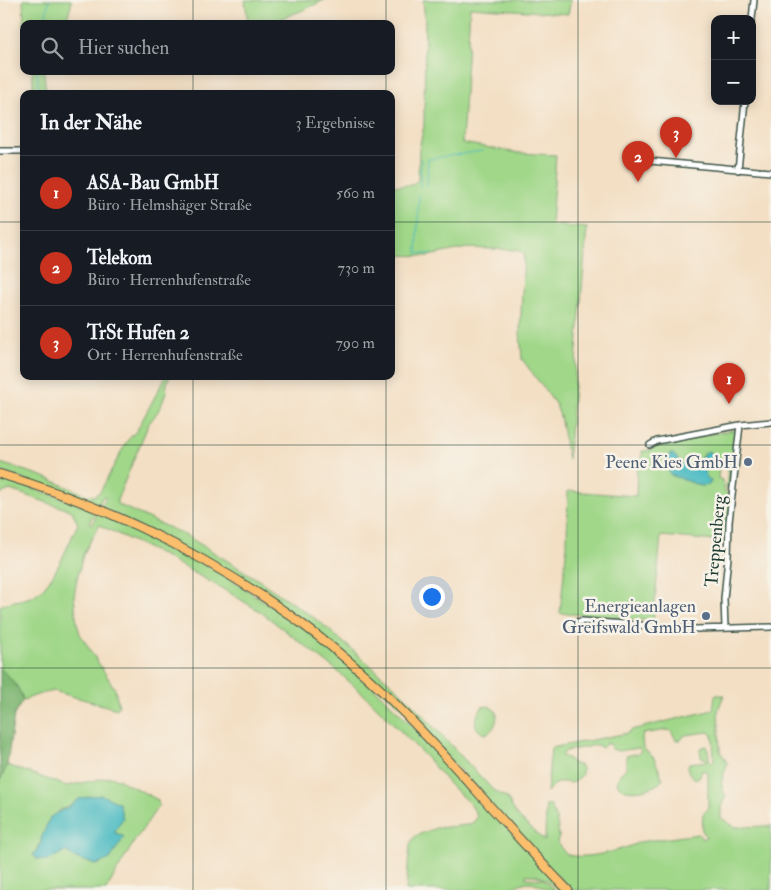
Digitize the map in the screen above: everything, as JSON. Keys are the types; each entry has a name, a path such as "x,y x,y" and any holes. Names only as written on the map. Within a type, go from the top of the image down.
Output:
{"highway":[{"path":"0,474 78,501 147,531 217,568 292,618 350,663 403,712 460,772 535,857 568,890"}],"street":[{"path":"752,15 754,0"},
{"path":"738,170 745,105"},
{"path":"0,151 20,150"},
{"path":"650,161 771,172"},
{"path":"650,445 656,441 740,425 771,422"},
{"name":"Treppenberg","path":"725,628 724,599 729,522 740,425"},
{"path":"568,624 582,621 691,628 771,627"}],"green space":[{"path":"23,0 71,0 66,20 24,20"},
{"path":"245,0 324,0 277,20 248,20"},
{"path":"423,0 571,0 568,14 470,7 462,143 519,153 556,155 551,225 587,228 568,459 560,416 556,405 522,359 520,332 524,254 517,250 467,248 428,256 395,255 395,186 412,185 418,180 419,149 424,126 425,21"},
{"path":"32,75 44,75 47,90 34,90"},
{"path":"164,380 169,380 164,399 149,423 117,504 187,536 257,579 320,622 402,693 493,790 507,798 517,816 545,841 546,804 550,805 557,825 559,838 557,840 563,851 569,855 594,855 625,848 639,842 699,834 702,839 706,837 702,830 703,814 708,809 708,774 703,770 699,777 695,779 690,774 688,768 689,763 707,761 707,759 701,757 700,748 707,746 710,762 714,762 713,737 708,732 685,735 681,740 676,740 671,731 667,730 643,734 643,748 654,758 663,779 657,785 639,790 622,788 618,784 619,777 626,768 626,756 637,755 641,750 639,748 618,751 612,749 609,743 602,748 597,745 565,751 561,756 581,766 582,773 576,781 557,783 547,792 551,748 628,733 631,730 713,710 715,695 724,695 718,710 720,750 727,763 722,780 723,791 726,796 721,806 721,818 735,827 771,825 771,890 572,890 552,871 403,708 258,590 101,507 106,497 103,496 98,506 0,471 0,463 42,476 86,495 94,496 100,492 127,441 137,430"},
{"path":"733,430 737,435 731,488 728,489 726,487 729,459 720,458 718,478 722,480 725,491 730,495 727,542 661,536 653,621 560,613 567,543 568,491 636,496 637,461 642,460 642,451 651,450 658,443","holes":["704,453 706,478 711,481 701,486 691,481 666,463 670,454 687,466 697,462"]},
{"path":"0,477 96,510 89,523 92,524 98,511 164,543 228,578 289,618 346,663 375,689 431,745 564,890 558,890 544,878 526,875 526,878 543,879 555,890 530,882 504,890 406,890 410,844 415,836 436,828 468,825 475,821 477,815 471,805 371,701 335,669 261,612 164,556 99,525 83,555 74,597 80,634 115,689 119,707 117,709 54,691 23,700 17,686 0,668 0,606 29,598 41,591 54,574 78,524 72,511 10,490 0,494"},
{"path":"0,668 17,686 23,700 14,715 7,765 0,781"},
{"path":"489,706 497,712 497,719 491,731 484,734 477,728 476,722 482,707"},
{"path":"7,765 67,786 110,777 118,779 158,800 159,805 134,842 106,890 0,890 0,781","holes":["79,799 120,822 114,832 124,837 103,862 96,865 76,858 65,851 47,861 34,854 60,810 70,806"]}],"water":[{"path":"708,451 713,455 709,465 705,467 706,478 711,481 709,485 701,486 671,475 669,472 667,462 670,454 673,454 681,463 689,466"},
{"path":"102,795 119,803 123,818 114,832 124,837 110,859 96,865 76,858 65,851 47,861 37,859 33,855 41,844 41,839 50,817 79,799"}],"waterway":[{"path":"45,20 49,0"},
{"path":"37,75 39,90"},
{"path":"427,186 428,159 482,151"},
{"path":"420,187 421,159"},
{"path":"419,195 417,253 432,254"}],"place":[{"name":"TrSt Hufen 2","path":"676,158"},
{"name":"Telekom","path":"638,182"},
{"name":"ASA-Bau GmbH","path":"729,404"},
{"name":"Peene Kies GmbH","path":"748,462"},
{"name":"Energieanlagen Greifswald GmbH","path":"706,616"}]}
